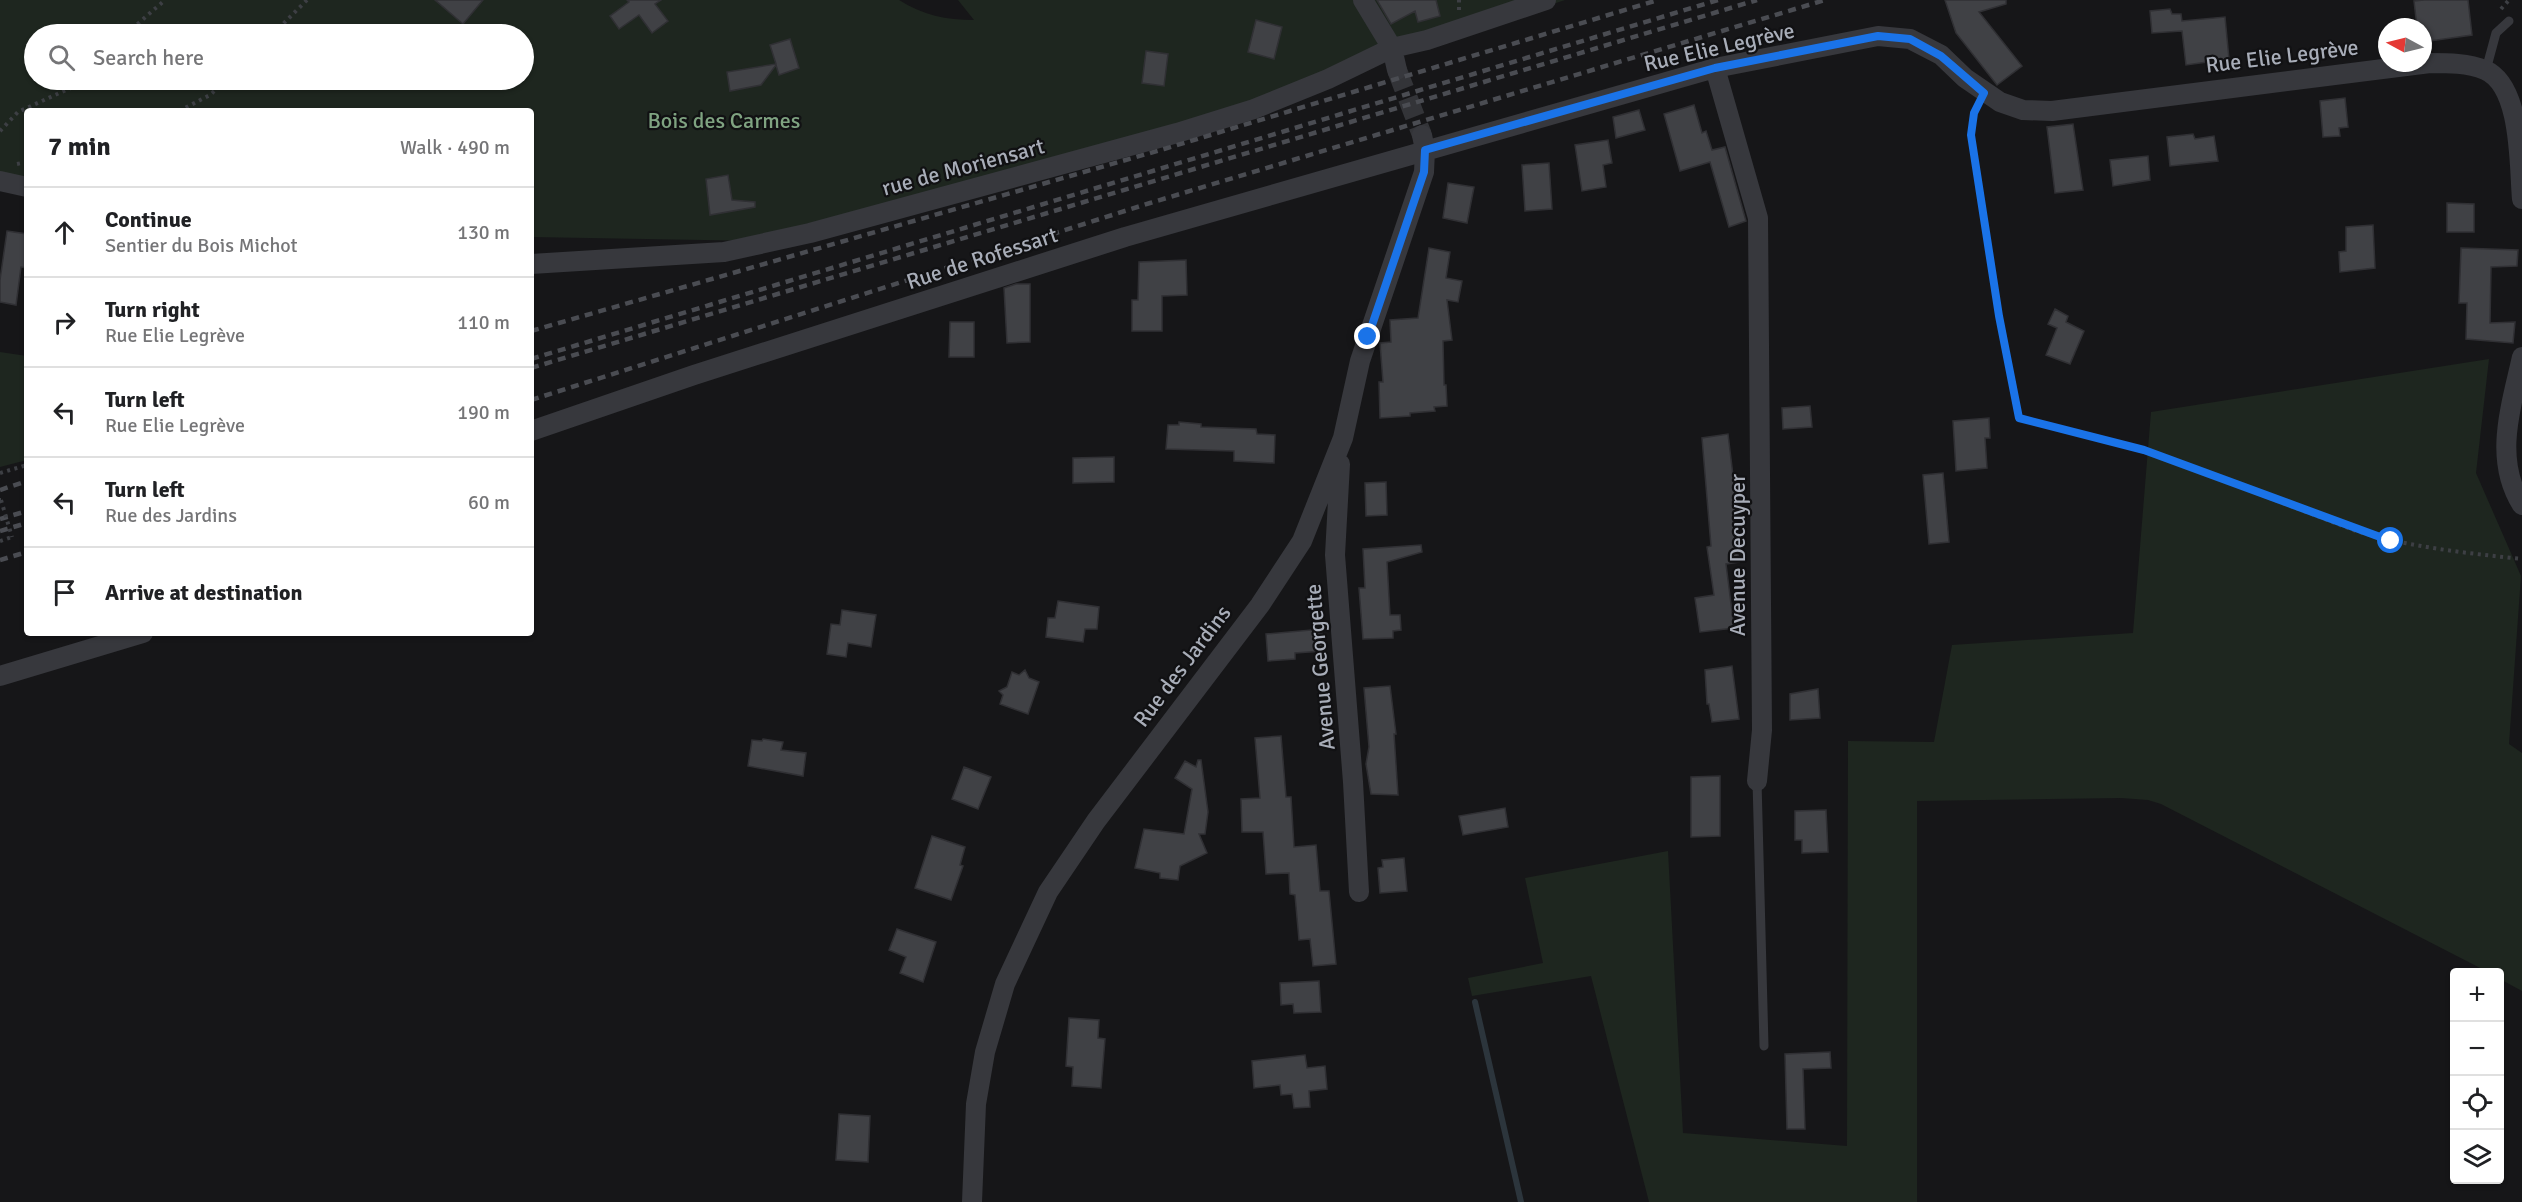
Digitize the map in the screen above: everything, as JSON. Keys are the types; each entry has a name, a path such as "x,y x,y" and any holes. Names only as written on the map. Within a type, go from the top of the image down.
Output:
{"street":[{"path":"1362,0 1392,48 1397,70"},
{"name":"rue de Moriensart","path":"534,264 680,257 769,244 1243,113 1328,79 1392,48 1427,40 1546,0"},
{"name":"Rue Elie Legrève","path":"1452,143 1715,68 1878,36 1910,39 1941,56 1984,93 2000,102 2023,110 2052,111 2430,63 2458,64 2486,70"},
{"name":"Avenue Decuyper","path":"1715,68 1758,218 1762,730 1757,781"},
{"path":"2486,70 2503,86 2512,105 2522,199"},
{"name":"Rue de Rofessart","path":"534,430 694,375 1423,143 1452,143"},
{"name":"Rue des Jardins","path":"972,1202 976,1104 985,1052 1005,984 1048,892 1096,821 1286,570 1313,520 1343,438 1360,361 1424,172 1423,143"},
{"path":"0,181 24,187"},
{"path":"2522,357 2507,426 2505,457 2511,488 2522,505"},
{"name":"Avenue Georgette","path":"1343,438 1335,555 1353,782 1359,892"},
{"path":"0,676 133,636"}],"lane":[{"path":"2486,70 2496,33 2508,21"},
{"name":"Avenue Decuyper","path":"1757,781 1764,1047"}],"path":[{"path":"137,24 165,0"},
{"path":"283,24 307,0"},
{"path":"27,108 68,90"},
{"path":"185,108 215,90"},
{"path":"1984,93 1974,113 1971,135 1999,316 2019,418 2144,450 2391,541 2445,551 2522,559"},
{"path":"0,131 18,112 24,109"},
{"path":"0,473 24,466"},
{"path":"0,500 12,537 0,541"}],"green space":[{"name":"Bois des Carmes","path":"0,0 899,0 935,16 974,20 958,0 1565,0 1229,112 760,241 534,237 534,108 24,108 24,180 0,176"},
{"path":"0,352 24,356 24,461 0,467"},
{"path":"2489,359 2476,473 2521,576 2509,744 2522,753 2522,991 2504,981 2504,968 2480,968 2161,804 2148,800 2121,798 1917,801 1917,1202 1649,1202 1591,976 1472,996 1468,978 1543,963 1525,878 1668,851 1683,1133 1847,1146 1848,741 1934,742 1952,645 2133,633 2151,412"}],"building":[{"path":"435,0 483,0 463,24"},
{"path":"627,0 661,0 655,4 668,21 652,33 639,15 619,29 610,16 629,2"},
{"path":"1377,0 1436,0 1440,16 1418,22 1415,11 1391,24"},
{"path":"1945,0 2006,0 2006,4 1979,12 2022,66 1997,85 1956,33"},
{"path":"2468,0 2472,35 2432,41 2432,18 2416,18 2414,1"},
{"path":"2170,9 2172,14 2181,14 2182,21 2225,17 2229,59 2186,65 2182,31 2152,33 2150,11"},
{"path":"1256,20 1282,27 1274,59 1248,52"},
{"path":"790,39 799,68 779,75 776,65 761,85 730,91 727,72 776,64 770,45"},
{"path":"1146,51 1168,54 1164,86 1142,83"},
{"path":"2345,98 2348,127 2339,128 2340,136 2323,137 2320,101"},
{"path":"1694,105 1702,133 1706,131 1712,150 1725,147 1746,221 1729,227 1710,162 1680,171 1664,114"},
{"path":"1639,110 1645,130 1616,138 1613,117"},
{"path":"2073,124 2083,190 2055,193 2047,127"},
{"path":"2193,134 2195,139 2214,136 2218,161 2170,166 2167,137"},
{"path":"1608,140 1612,163 1603,165 1606,187 1582,191 1575,145"},
{"path":"2148,156 2150,180 2113,186 2110,160"},
{"path":"1549,163 1552,209 1525,211 1522,165"},
{"path":"728,175 732,200 755,202 755,207 710,215 706,179"},
{"path":"1448,183 1474,187 1467,223 1443,218"},
{"path":"2447,203 2474,204 2474,232 2447,232"},
{"path":"2373,225 2375,268 2340,272 2339,252 2346,251 2346,227"},
{"path":"7,231 24,234 24,268 21,267 16,305 0,302 0,280"},
{"path":"1429,248 1450,252 1446,278 1462,281 1458,302 1447,300 1452,340 1443,341 1447,406 1434,407 1435,411 1410,413 1410,416 1380,418 1379,382 1383,382 1380,343 1391,342 1390,320 1418,318"},
{"path":"2461,248 2518,250 2517,266 2491,267 2490,323 2515,322 2513,343 2466,339 2467,303 2459,303"},
{"path":"1186,260 1187,295 1162,296 1162,331 1132,331 1132,300 1138,300 1139,262"},
{"path":"1016,284 1030,284 1030,342 1007,343 1004,288"},
{"path":"2055,309 2068,316 2066,322 2084,331 2070,364 2046,355 2057,328 2048,324"},
{"path":"950,322 974,322 974,357 949,357"},
{"path":"1810,406 1812,427 1783,429 1782,408"},
{"path":"1989,418 1990,438 1985,438 1987,468 1956,471 1953,421"},
{"path":"1179,422 1201,424 1201,427 1256,429 1257,434 1275,435 1274,463 1234,461 1234,451 1166,449 1168,425 1179,425"},
{"path":"1728,434 1738,517 1733,518 1739,562 1726,564 1734,628 1700,632 1695,598 1714,595 1707,547 1711,546 1702,438"},
{"path":"1114,457 1114,482 1073,483 1073,458"},
{"path":"1943,473 1949,542 1929,544 1923,475"},
{"path":"1386,482 1387,515 1366,516 1365,483"},
{"path":"1421,545 1422,552 1387,562 1390,615 1400,615 1401,630 1393,631 1393,638 1363,639 1359,588 1365,588 1363,549"},
{"path":"1058,601 1099,607 1097,629 1085,629 1083,642 1046,637 1048,618 1055,618"},
{"path":"842,610 876,615 871,647 848,643 846,657 827,654 831,624 840,625"},
{"path":"1322,629 1323,651 1295,653 1295,659 1268,661 1266,634"},
{"path":"1732,666 1739,719 1712,722 1709,704 1707,704 1705,670"},
{"path":"1025,670 1029,678 1039,682 1028,714 1000,704 1003,695 999,691 1007,687 1012,672 1019,675"},
{"path":"1390,686 1396,734 1394,734 1398,795 1371,794 1366,764 1369,747 1364,688"},
{"path":"1818,689 1820,718 1790,720 1790,694"},
{"path":"1281,736 1286,797 1291,797 1294,847 1316,845 1320,891 1329,891 1336,964 1313,966 1310,939 1299,940 1295,895 1290,894 1289,873 1266,874 1263,832 1242,832 1241,799 1260,798 1255,738"},
{"path":"763,739 783,742 781,750 806,753 803,776 748,766 752,740 762,741"},
{"path":"1198,760 1201,760 1208,812 1205,834 1199,834 1207,853 1180,866 1178,880 1160,878 1160,873 1135,868 1144,829 1184,834 1192,789 1175,778 1185,761 1196,767"},
{"path":"964,767 991,777 978,809 952,799"},
{"path":"1720,776 1720,836 1691,837 1691,777"},
{"path":"1505,808 1508,827 1463,835 1459,816"},
{"path":"1826,810 1828,852 1802,853 1802,840 1795,840 1795,811"},
{"path":"932,836 965,847 960,865 963,866 951,900 915,888"},
{"path":"1404,858 1407,891 1380,893 1378,868 1383,867 1382,860"},
{"path":"897,929 936,942 923,982 900,973 906,957 889,950"},
{"path":"1319,981 1321,1012 1294,1013 1293,1004 1281,1005 1280,983"},
{"path":"1069,1018 1099,1020 1098,1038 1105,1039 1101,1088 1072,1086 1073,1067 1066,1066"},
{"path":"1830,1052 1831,1068 1803,1069 1805,1129 1787,1129 1785,1054"},
{"path":"1305,1055 1307,1068 1325,1066 1327,1089 1309,1091 1310,1107 1294,1108 1292,1094 1281,1095 1280,1085 1254,1088 1252,1061"},
{"path":"839,1114 870,1116 868,1162 836,1160"}],"waterway":[{"path":"1475,1002 1521,1202"}],"tunnel":[{"path":"1397,70 1422,135"}],"railway":[{"path":"534,330 1164,149 1658,0"},
{"path":"534,358 1718,0"},
{"path":"534,367 1757,0"},
{"path":"534,399 1150,203 1825,0"},
{"path":"0,490 24,482"},
{"path":"0,519 24,512"},
{"path":"0,531 24,524"},
{"path":"0,560 24,553"}],"route":[{"path":"1368,337 1424,172 1425,150 1715,68 1878,36 1910,39 1941,56 1984,93 1974,113 1971,135 1999,316 2019,418 2144,450 2356,531 2391,541"}]}
